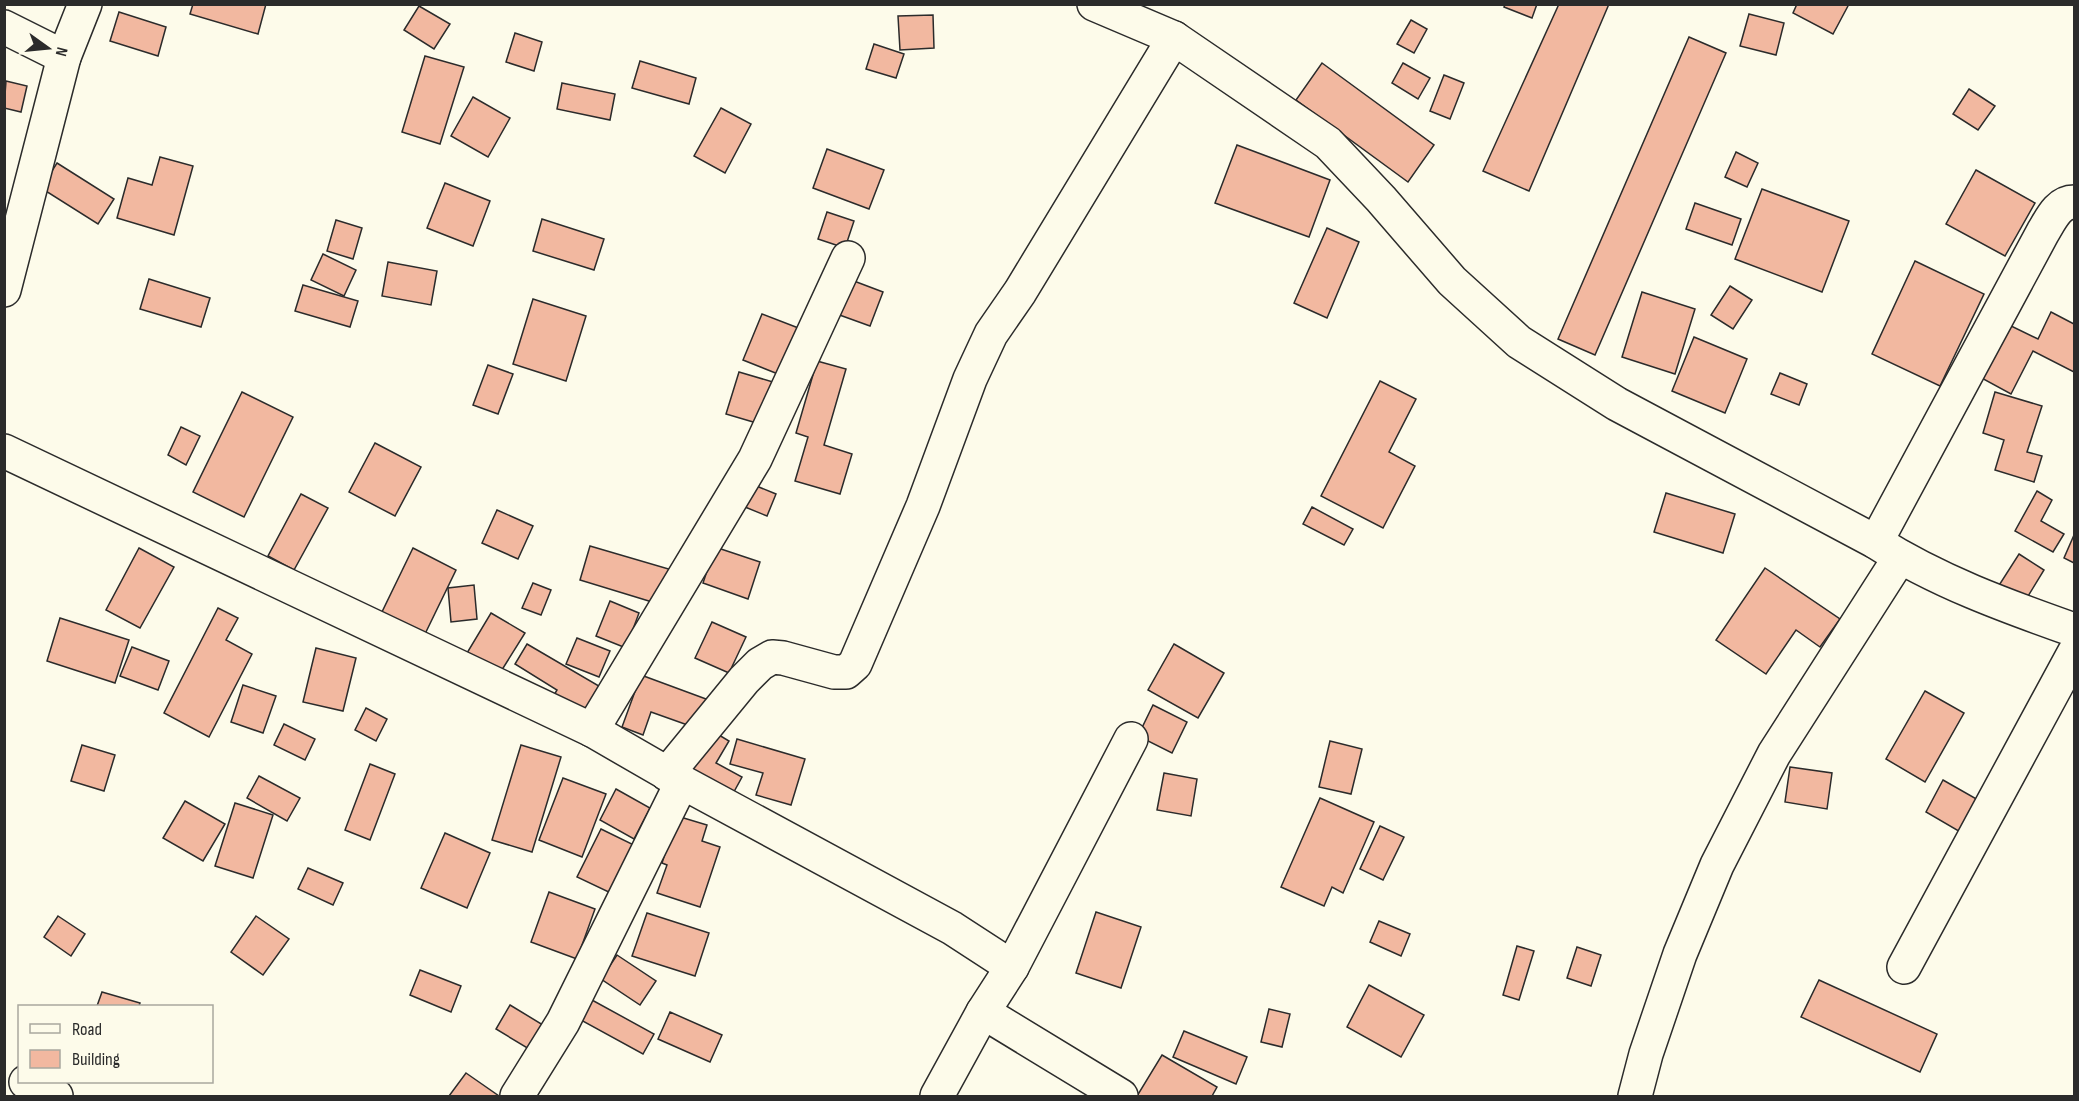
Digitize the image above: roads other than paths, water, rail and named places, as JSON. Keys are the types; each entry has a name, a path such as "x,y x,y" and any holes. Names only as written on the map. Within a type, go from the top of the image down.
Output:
{"street":[{"path":"4,290 64,57 85,4"},
{"path":"1094,4 1174,38 1328,143 1381,199 1452,281 1519,342 1617,404 1888,549 2001,604 2074,630"},
{"path":"4,27 64,57"},
{"path":"518,1096 563,1022 674,778 744,680 760,664 772,657 834,672 846,672 855,664 923,506 970,379 991,334 1020,292 1174,38"},
{"path":"1635,1096 1646,1054 1680,954 1718,865 1774,754 1888,549 2043,232 2058,207 2071,201 2074,202"},
{"path":"592,730 755,459 848,258"},
{"path":"4,451 592,730 674,778 952,928 1012,967"},
{"path":"1904,967 2074,653"},
{"path":"937,1096 983,1012 1012,967 1131,739"},
{"path":"983,1012 1121,1096"},
{"path":"4,1072 18,1078"},
{"path":"28,1083 56,1096"}]}
